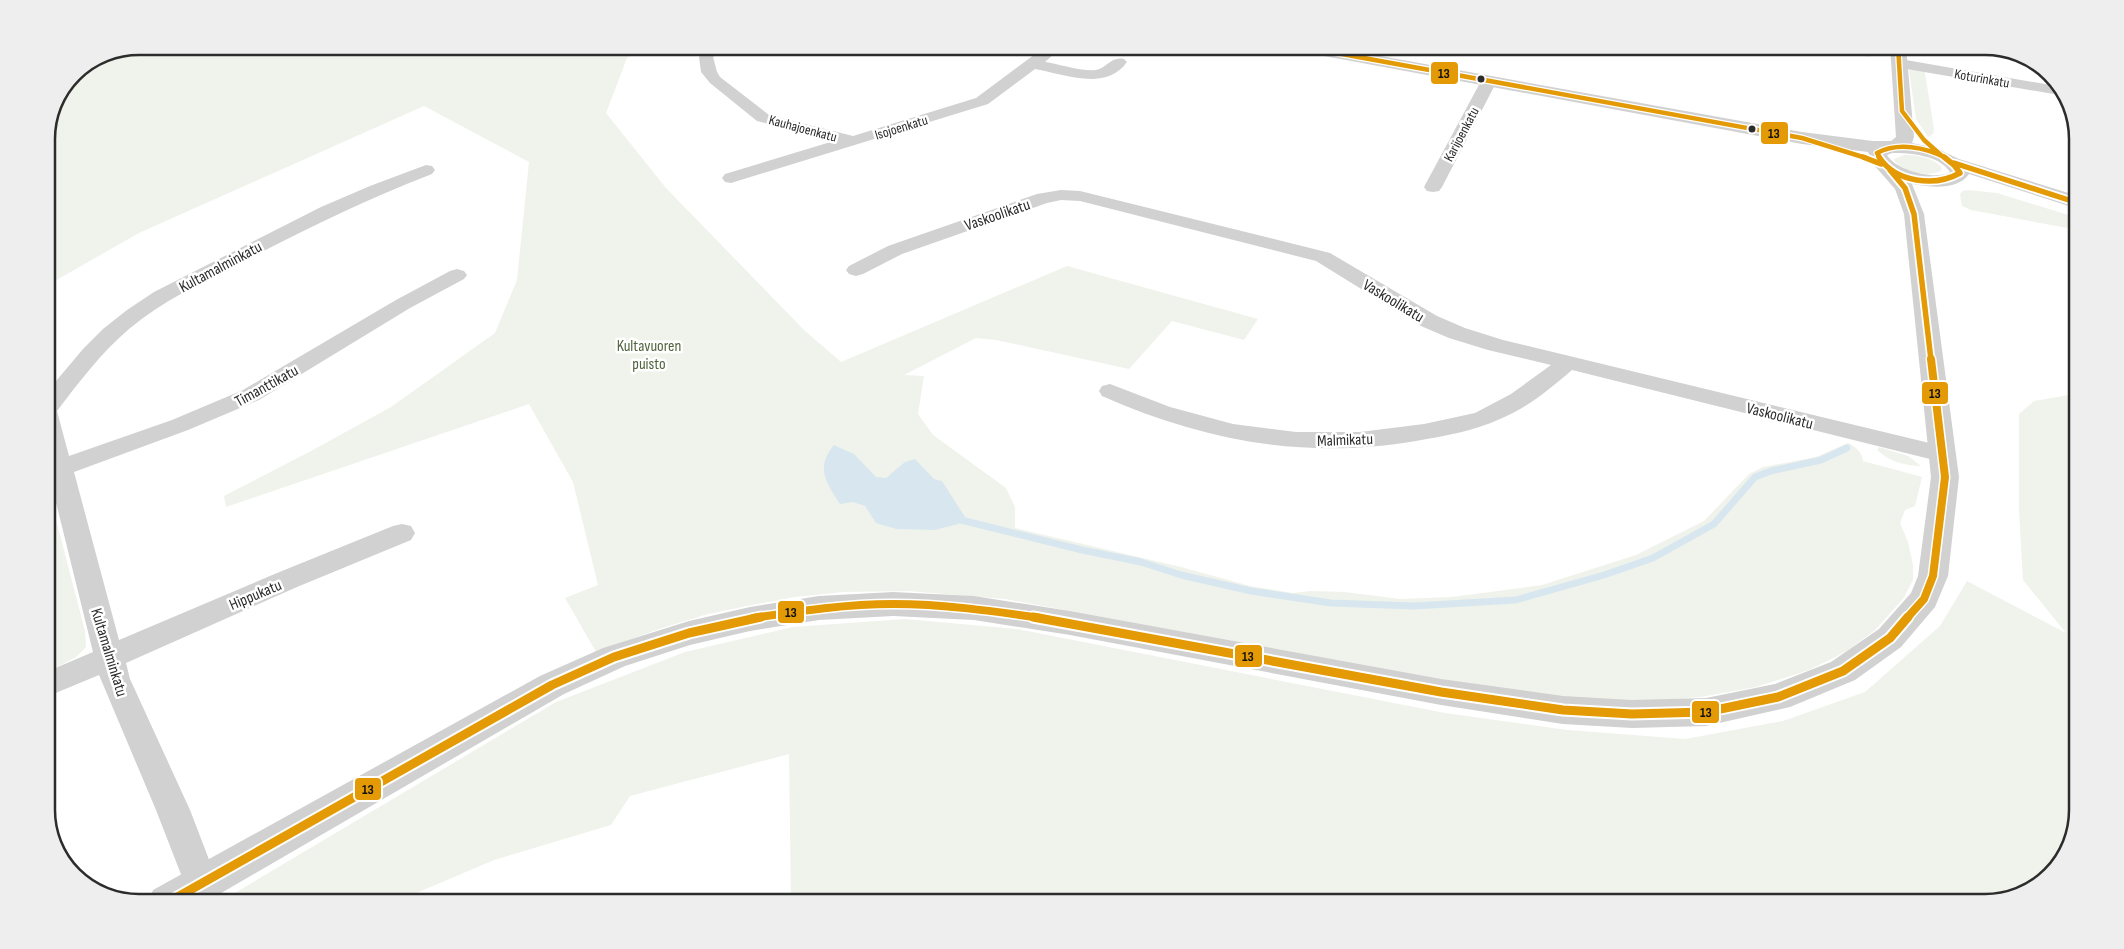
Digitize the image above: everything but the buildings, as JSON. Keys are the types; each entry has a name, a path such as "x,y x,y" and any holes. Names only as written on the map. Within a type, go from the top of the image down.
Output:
{"street":[{"name":"Kauhajoenkatu","path":"708,55 706,57 709,72 715,80 764,118 853,141"},
{"name":"Isojoenkatu","path":"731,178 982,101 1045,55"},
{"path":"1346,55 1802,138 1848,151 1889,157 1919,149 1946,170 2038,190 2069,200"},
{"path":"1889,157 1905,137 1899,55"},
{"path":"1034,64 1091,76 1103,74 1119,62"},
{"name":"Koturinkatu","path":"1900,64 2053,90"},
{"name":"Karijoenkatu","path":"1433,187 1489,81"},
{"path":"1902,111 1946,170"},
{"path":"1889,157 1913,178 1946,170"},
{"path":"182,894 552,685 614,657 689,633 750,619 819,608 893,604 974,608 1070,623 1442,692 1563,710 1632,714 1706,712 1778,697 1843,671 1890,638 1924,599 1933,576 1945,477 1914,214 1905,188 1889,157"},
{"name":"Kultamalminkatu","path":"55,398 96,347 122,323 160,298 299,224 378,187 426,170"},
{"path":"1914,214 1925,192 1946,170"},
{"name":"Vaskoolikatu","path":"856,270 895,250 1043,198 1061,195 1080,196 1294,249 1323,258 1429,321 1457,333 1496,345 1942,454"},
{"name":"Timanttikatu","path":"62,467 180,426 250,395 403,304 457,275"},
{"name":"Malmikatu","path":"1110,391 1169,415 1234,432 1284,439 1344,442 1408,435 1455,426 1500,410 1539,387 1569,362"},
{"name":"Kultamalminkatu","path":"55,443 115,679 173,810 201,883"},
{"name":"Hippukatu","path":"55,681 402,533"}],"green space":[{"name":"Kultavuoren puisto","path":"139,55 632,55 627,58 606,113 666,188 804,330 841,362 1067,266 1258,319 1244,340 1172,321 1129,369 996,340 976,338 904,375 924,376 918,414 933,435 1006,488 1015,507 1015,528 1181,567 1250,586 1293,593 1311,591 1345,592 1400,599 1452,597 1542,585 1636,555 1704,521 1749,474 1763,467 1816,457 1848,443 1858,450 1863,461 1922,477 1915,506 1905,510 1900,523 1908,542 1913,565 1913,580 1903,599 1875,630 1847,651 1809,670 1756,687 1701,697 1636,702 1514,693 1005,599 908,591 843,592 795,597 747,606 708,614 659,629 596,652 565,598 598,585 573,482 529,404 226,507 224,496 391,407 495,333 517,280 529,162 424,106 139,233 55,281 55,133 57,123 61,107 69,92 92,69 107,61"},
{"path":"1909,70 1923,70 1925,73 1934,129 1933,134 1928,137 1916,119"},
{"path":"1904,155 1919,156 1934,161 1942,168 1941,171 1923,174 1905,169 1895,162 1894,159"},
{"path":"1962,191 1997,193 2069,215 2069,228 1971,210 1962,206 1960,194"},
{"path":"2069,395 2069,810 2063,842 2052,861 2032,880 2007,891 1985,894 791,894 789,754 630,796 611,825 494,860 414,894 233,894 556,702 685,652 793,627 905,619 1017,629 1445,713 1568,730 1685,739 1783,721 1865,692 1940,626 1967,581 2066,633 2023,580 2019,511 2019,414 2034,401"},
{"path":"1879,447 1908,456 1921,466 1903,464 1892,460 1877,450"},
{"path":"55,516 85,631 86,647 76,657 55,668"}],"shaded area":[{"path":"834,445 854,454 876,477 886,478 905,462 915,459 934,479 942,481 965,517 958,524 935,530 896,529 876,523 865,506 853,502 840,504 830,489 824,468 828,453"}],"waterway":[{"path":"961,520 1082,550 1141,562 1181,575 1251,591 1331,603 1414,606 1516,600 1604,575 1653,558 1714,524 1755,477 1771,471 1821,460 1847,448"}],"transit line":[{"name":"13","path":"1347,55 1802,138 1848,151 1881,164"},
{"name":"13","path":"1899,55 1902,111 1924,140 1942,156"},
{"name":"13","path":"1889,147 1919,149 1939,154 1954,165 1960,173 1939,181 1914,180 1902,176 1883,162 1877,153 1889,147"},
{"name":"13","path":"1954,163 2069,200"},
{"name":"13","path":"183,894 552,685 614,657 689,633 750,619 819,608 893,604 974,608 1070,623 1441,692 1563,710 1632,714 1706,712 1778,697 1843,671 1890,638 1924,599 1933,576 1945,477 1914,214 1905,188 1890,170"}]}
